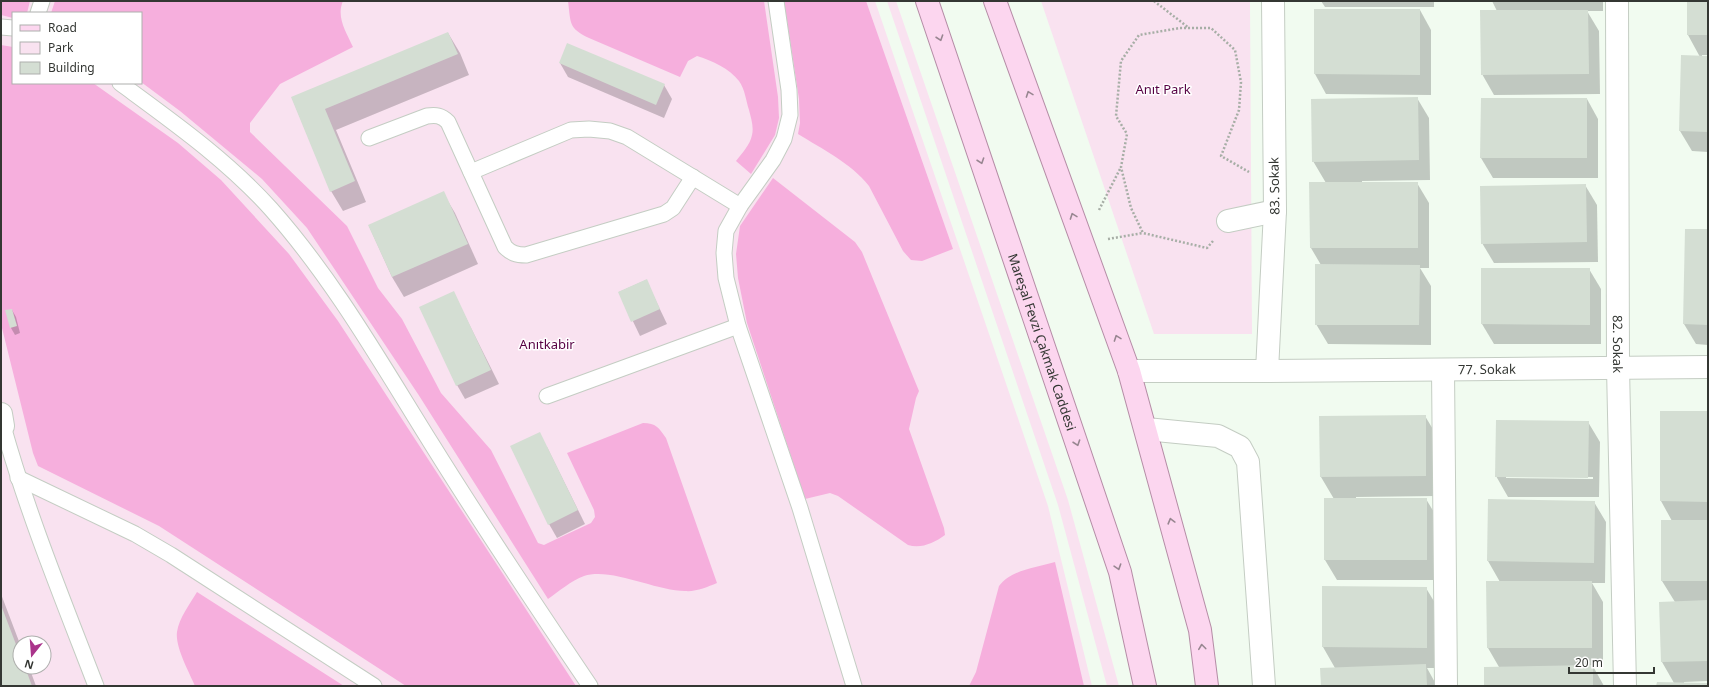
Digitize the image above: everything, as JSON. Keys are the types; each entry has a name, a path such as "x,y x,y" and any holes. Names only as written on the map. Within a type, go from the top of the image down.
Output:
{"main road":[{"name":"Mareşal Fevzi Çakmak Caddesi","path":"927,1 1120,572 1145,686"},
{"path":"995,1 1129,371 1200,630 1208,686"}],"street":[{"name":"83. Sokak","path":"1267,371 1274,211 1273,1"},
{"name":"82. Sokak","path":"1617,1 1618,368 1625,686"},
{"path":"1228,221 1274,211"},
{"name":"77. Sokak","path":"1129,371 1708,367"},
{"path":"1444,370 1446,686"},
{"path":"1146,429 1218,436 1240,447 1248,462 1264,686"}],"lane":[{"path":"38,12 42,1"},
{"path":"776,1 789,90 790,115 784,139 773,160 756,186 740,206 726,231 724,253 726,278 738,326 800,508 854,686"},
{"path":"1,28 12,28"},
{"path":"121,84 187,132 232,170 271,209 314,262 359,328 435,450 590,686"},
{"path":"369,138 427,116 436,115 443,117 448,122 505,247 511,253 526,255 664,214 673,208 693,177"},
{"path":"471,172 571,130 589,128 610,131 628,137 740,206"},
{"path":"548,396 738,326"},
{"path":"2,422 18,478 96,686"},
{"path":"18,478 135,534 374,686"}],"path":[{"path":"1154,1 1189,28"},
{"path":"1082,244 1122,167 1127,134 1116,116 1121,61 1139,35 1180,28 1211,28 1235,50 1241,82 1239,110 1221,156"},
{"path":"1122,167 1131,208 1143,233"},
{"path":"1082,244 1143,233 1207,248 1228,221"}],"green space":[{"name":"Anıtkabir","path":"1,1 875,1 1048,506 1092,686 1,686"},
{"path":"887,1 896,1 1068,500 1119,686 1107,686 1058,505"},
{"name":"Anıt Park","path":"1041,1 1250,1 1252,334 1154,334"}],"shaded area":[{"path":"1,1 30,1 27,12 12,12 12,18 1,15"},
{"path":"55,1 343,1 341,7 341,19 353,47 280,84 250,123 250,132 347,226 378,288 402,319 441,393 491,450 538,543 544,545 591,523 595,517 594,510 567,453 643,423 651,424 659,429 666,438 717,583 697,590 685,591 673,590 620,577 595,574 584,576 574,581 548,599 418,394 307,228 262,179 180,111 142,83 142,12 51,12"},
{"path":"568,1 764,1 778,97 779,118 775,135 751,174 736,161 750,142 753,129 744,91 739,81 731,73 708,60 697,56 688,61 680,77 589,38 574,28 570,20"},
{"path":"784,1 866,1 953,249 922,261 911,260 903,251 869,186 862,178 845,163 798,134 800,123 799,99"},
{"path":"1,45 12,47 12,84 94,84 178,143 221,180 289,254 338,321 576,686 406,686 159,526 38,466 33,453 1,324"},
{"path":"773,178 855,242 862,252 919,391 909,429 944,528 945,535 932,543 923,546 908,545 838,496 830,493 805,499 747,323 738,278 736,254 740,226"},
{"path":"1055,562 1084,686 969,686 976,672 999,586 1004,580 1017,573"},
{"path":"197,592 344,686 195,686 180,652 177,632 182,616"}],"building":[{"path":"1687,1 1708,1 1708,35 1687,35"},
{"path":"1314,9 1420,9 1420,75 1314,74"},
{"path":"1480,10 1588,10 1589,74 1481,75"},
{"path":"448,32 458,54 325,109 355,181 330,192 291,97"},
{"path":"567,43 665,84 656,105 559,63"},
{"path":"1681,55 1708,56 1708,132 1679,131"},
{"path":"1418,97 1419,160 1312,162 1311,99"},
{"path":"1481,98 1587,98 1587,158 1480,158"},
{"path":"1309,182 1418,182 1418,248 1310,248"},
{"path":"1586,184 1587,242 1481,244 1480,186"},
{"path":"444,191 468,244 392,277 368,225"},
{"path":"1685,229 1708,229 1708,325 1683,324"},
{"path":"1315,264 1420,265 1419,325 1315,325"},
{"path":"1481,268 1590,268 1590,325 1481,324"},
{"path":"647,279 660,309 631,322 618,292"},
{"path":"454,291 491,370 456,386 419,307"},
{"path":"12,309 17,326 10,328 5,310"},
{"path":"1660,411 1708,411 1708,502 1660,501"},
{"path":"1426,415 1426,476 1320,477 1319,416"},
{"path":"1496,420 1589,421 1588,478 1495,477"},
{"path":"540,432 578,510 548,525 510,446"},
{"path":"1324,498 1427,498 1427,560 1324,560"},
{"path":"1488,499 1595,501 1594,563 1487,561"},
{"path":"1661,520 1708,520 1708,581 1661,581"},
{"path":"1486,581 1592,581 1592,648 1487,648"},
{"path":"1322,586 1427,587 1427,648 1322,647"},
{"path":"1708,600 1708,661 1661,662 1659,602"},
{"path":"1,605 12,635 12,675 28,675 32,686 1,686"},
{"path":"1426,664 1427,686 1321,686 1320,668"},
{"path":"1593,665 1593,686 1484,686 1484,667"},
{"path":"1657,682 1708,683 1708,686 1656,686"}]}
